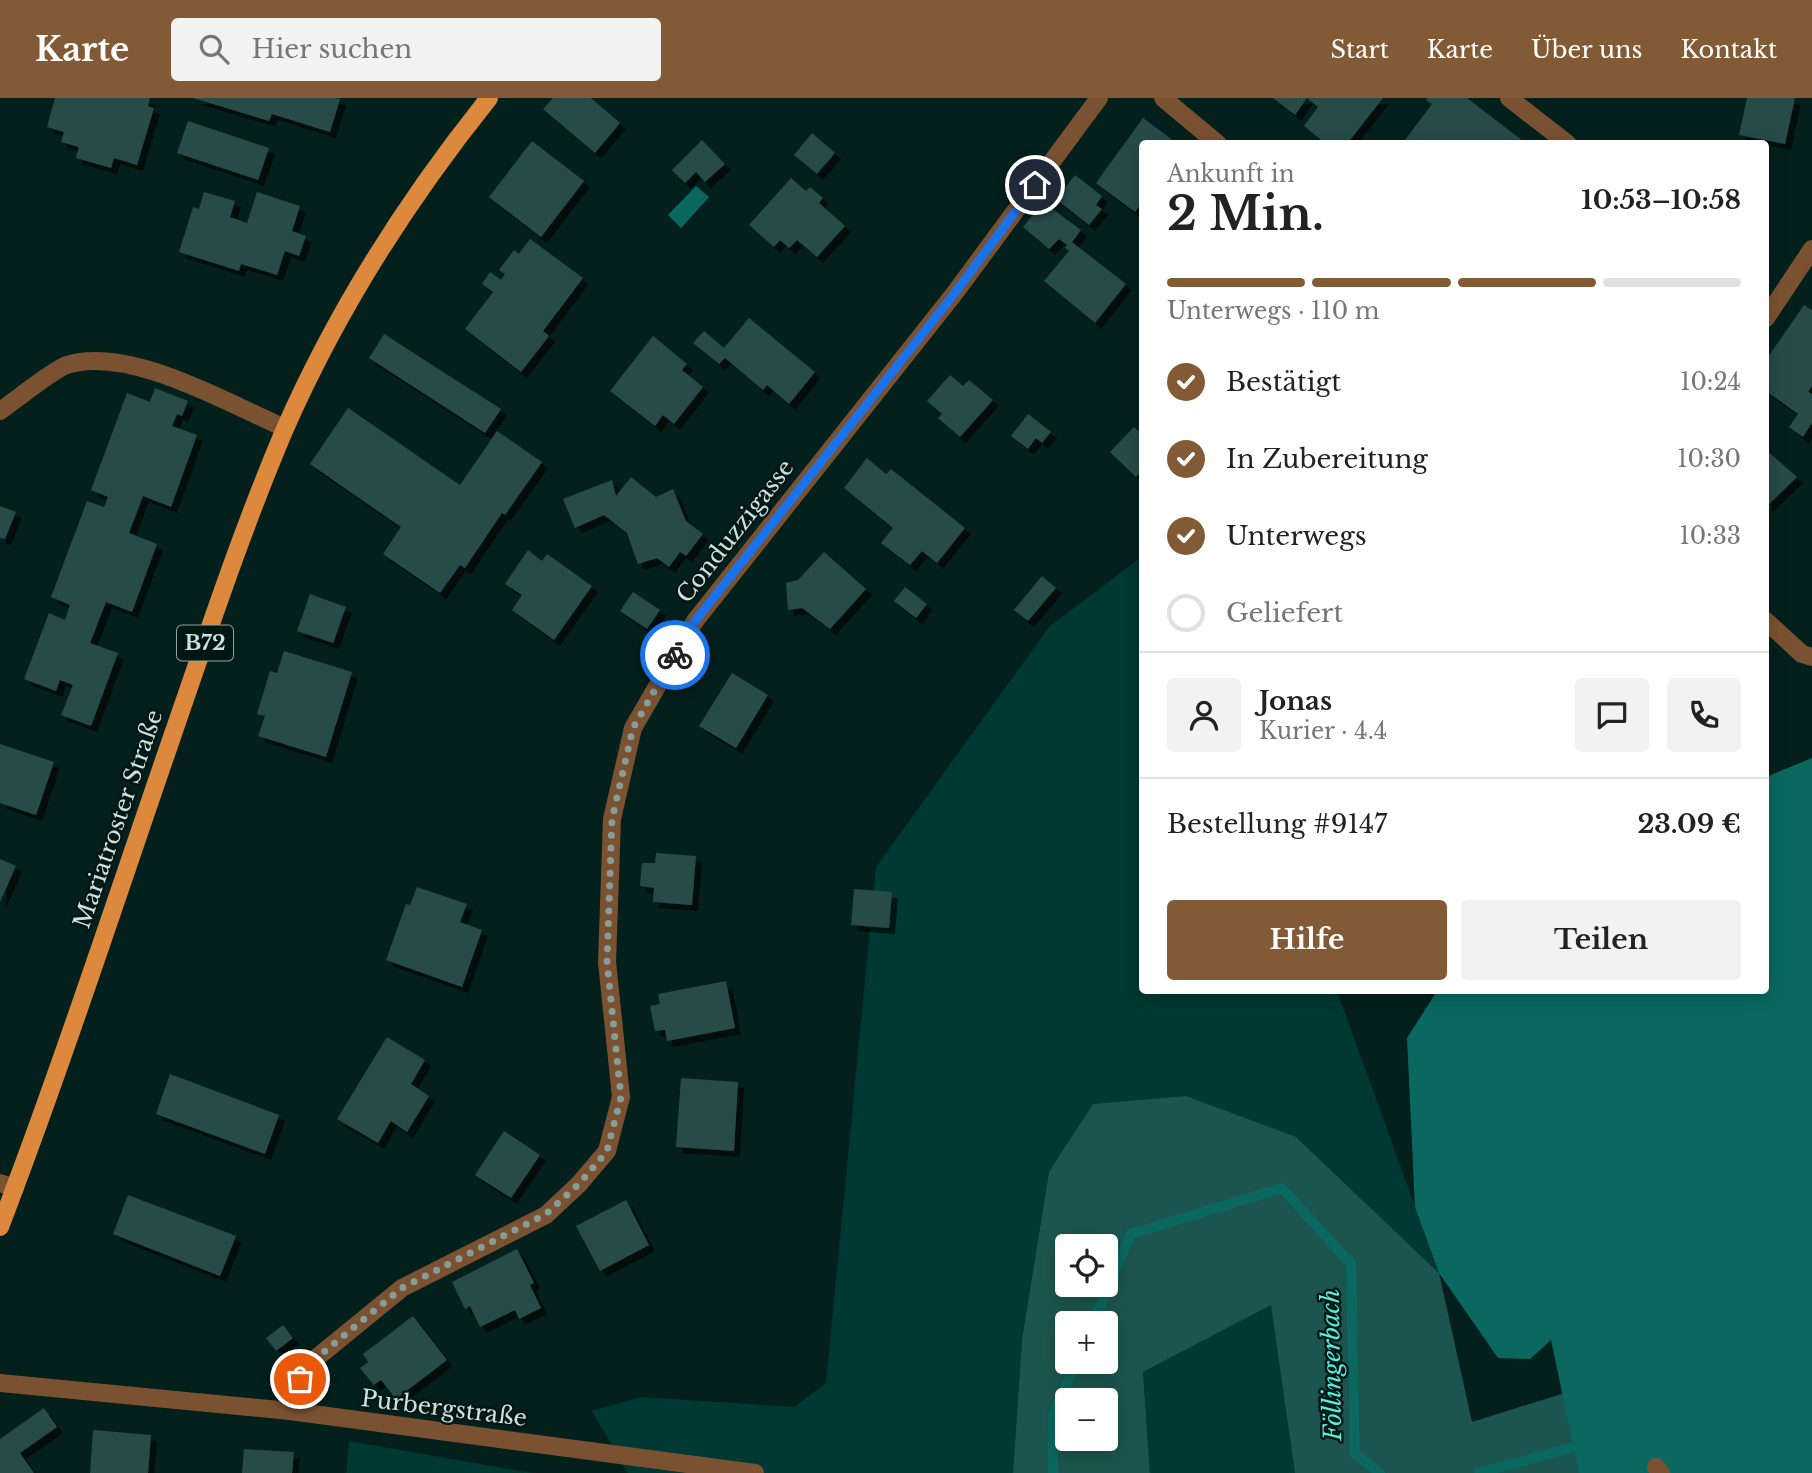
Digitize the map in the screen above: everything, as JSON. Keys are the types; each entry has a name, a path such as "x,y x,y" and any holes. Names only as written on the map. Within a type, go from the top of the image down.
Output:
{"main road":[{"name":"Mariatroster Straße","path":"0,1227 7,1186 247,522 285,428 334,329 390,236 489,98"}],"street":[{"name":"Conduzzigasse","path":"290,1411 291,1394 309,1364 402,1288 546,1214 579,1184 607,1151 621,1097 607,962 612,819 633,728 695,621 954,294 1099,98"},
{"path":"1163,98 1213,140"},
{"path":"1509,98 1563,140"},
{"path":"1769,314 1812,249"},
{"path":"0,411 65,365 99,361 159,371 285,428"},
{"path":"1769,624 1802,654 1812,657"},
{"name":"Purbergstraße","path":"0,1383 290,1411 755,1473"}],"shaded area":[{"path":"696,186 709,197 681,228 668,215"},
{"path":"1139,559 1139,994 1338,994 1439,1273 1296,1137 1049,1172 1022,1339 1013,1473 628,1473 592,1411 641,1397 794,1407 826,1383 876,867 1049,627"},
{"path":"1812,758 1812,1473 1579,1473 1551,1340 1530,1359 1498,1358 1439,1273 1415,1207 1407,1038 1435,994 1769,994 1769,776"},
{"path":"1186,1096 1296,1137 1439,1273 1472,1422 1667,1361 1812,1473 1295,1473 1271,1305 1143,1372 1150,1473 1013,1473 1022,1339 1049,1172 1093,1104"},
{"path":"1272,1304 1295,1473 1150,1473 1143,1372"},
{"path":"349,1441 514,1470 533,1473 346,1473"}],"building":[{"path":"55,98 150,98 148,106 154,108 137,165 114,158 111,168 76,158 79,147 61,142 64,132 47,127"},
{"path":"193,98 340,99 330,132 272,114 269,121"},
{"path":"553,98 591,98 620,123 595,153 543,109"},
{"path":"1273,98 1307,98 1295,115"},
{"path":"1307,98 1383,98 1350,140 1321,140 1304,126 1318,107"},
{"path":"1467,98 1522,140 1405,140 1432,104 1426,100"},
{"path":"1747,98 1795,98 1785,144 1739,135"},
{"path":"1143,118 1173,140 1139,140 1139,206 1135,212 1096,183"},
{"path":"188,121 269,148 258,180 177,153"},
{"path":"812,133 835,153 817,174 794,155"},
{"path":"702,140 725,164 705,182 696,172 685,183 672,170"},
{"path":"532,141 584,181 541,237 489,197"},
{"path":"1075,175 1102,196 1096,205 1102,209 1089,225 1056,199"},
{"path":"791,178 806,191 810,187 823,198 819,203 845,226 817,257 797,240 789,248 780,240 774,247 749,225"},
{"path":"204,192 235,201 230,217 247,223 257,192 300,206 292,231 306,236 299,256 285,251 277,275 241,264 239,271 179,252 193,207 199,209"},
{"path":"1043,202 1081,230 1072,242 1126,284 1095,323 1044,281 1069,251 1065,248 1067,245 1059,239 1049,249 1023,227"},
{"path":"530,239 583,278 543,331 549,336 521,372 465,329 493,292 482,284 490,272 501,280 505,274 499,270 514,250 519,254"},
{"path":"1804,305 1812,310 1812,386 1808,392 1812,394 1812,423 1803,437 1789,427 1798,414 1769,393 1769,356"},
{"path":"749,318 815,372 789,404 767,385 763,390 725,358 719,364 693,343 704,331 724,348"},
{"path":"384,334 501,409 485,433 369,358"},
{"path":"653,336 687,364 682,370 703,387 674,424 663,415 655,426 610,391"},
{"path":"950,375 963,386 969,380 993,400 960,437 938,418 942,414 927,401"},
{"path":"155,388 188,401 182,416 177,414 172,426 197,435 171,507 143,496 129,533 157,544 132,612 106,602 90,643 118,653 91,726 61,715 73,685 60,680 56,691 24,679 49,613 65,620 70,605 51,597 87,501 104,507 108,497 91,490 127,393 150,402"},
{"path":"348,408 460,485 497,431 542,462 505,515 502,513 465,568 460,565 440,593 383,554 401,527 310,464"},
{"path":"1028,414 1051,432 1042,443 1036,438 1028,449 1011,436"},
{"path":"1134,427 1139,431 1139,474 1136,477 1110,452"},
{"path":"1769,453 1797,477 1769,504"},
{"path":"867,458 886,474 891,469 965,528 937,563 922,551 910,565 881,543 893,528 844,488"},
{"path":"631,477 656,497 673,489 686,521 703,534 686,556 680,552 669,567 657,558 638,564 627,533 604,515 575,528 563,499 612,480 616,496"},
{"path":"0,506 16,512 5,539 0,538"},
{"path":"528,550 542,561 547,554 592,586 554,640 512,610 522,595 505,584"},
{"path":"824,552 866,589 830,629 802,608 788,610 786,583 798,580"},
{"path":"1042,576 1056,588 1028,621 1014,610"},
{"path":"905,587 927,604 916,618 894,601"},
{"path":"633,592 660,610 647,629 620,611"},
{"path":"310,594 346,607 333,643 297,631"},
{"path":"284,651 352,672 326,757 258,736 265,716 257,714 270,671 277,673"},
{"path":"732,673 768,695 736,748 699,726"},
{"path":"0,744 54,762 36,815 0,803"},
{"path":"656,853 696,856 692,905 653,902 654,888 640,886 642,863 655,863"},
{"path":"0,859 16,866 0,902"},
{"path":"417,887 467,904 460,922 482,930 462,987 386,960 406,904 410,905"},
{"path":"854,889 892,892 889,928 851,925"},
{"path":"726,981 735,1028 667,1041 665,1030 655,1031 650,1006 660,1004 658,994"},
{"path":"387,1037 425,1060 411,1084 429,1096 407,1132 391,1121 378,1143 337,1119"},
{"path":"170,1074 279,1115 265,1154 156,1114"},
{"path":"681,1078 738,1082 734,1151 676,1147"},
{"path":"504,1131 540,1155 511,1198 475,1175"},
{"path":"128,1195 236,1236 220,1276 113,1234"},
{"path":"626,1200 649,1245 600,1271 576,1226"},
{"path":"517,1249 534,1283 530,1285 541,1308 519,1319 515,1310 480,1327 470,1306 465,1309 452,1282"},
{"path":"413,1316 447,1360 396,1399 381,1380 374,1385 360,1368 368,1362 363,1354"},
{"path":"283,1325 293,1338 276,1351 266,1338"},
{"path":"44,1408 57,1427 20,1453 34,1473 0,1473 0,1439"},
{"path":"93,1430 151,1435 148,1473 90,1473"},
{"path":"244,1449 294,1452 292,1473 242,1473"}],"waterway":[{"name":"Föllingerbach","path":"1098,1311 1131,1234 1282,1188 1351,1264 1355,1454 1380,1473"},
{"name":"Föllingerbach","path":"1053,1473 1053,1416 1071,1374"},
{"name":"Föllingerbach","path":"1479,1473 1585,1444"}],"way so far":[{"path":"300,1379 309,1364 402,1288 546,1214 579,1184 607,1151 621,1097 607,962 612,819 633,728 675,655"}],"route":[{"path":"675,655 695,621 954,294 1035,185"}]}
